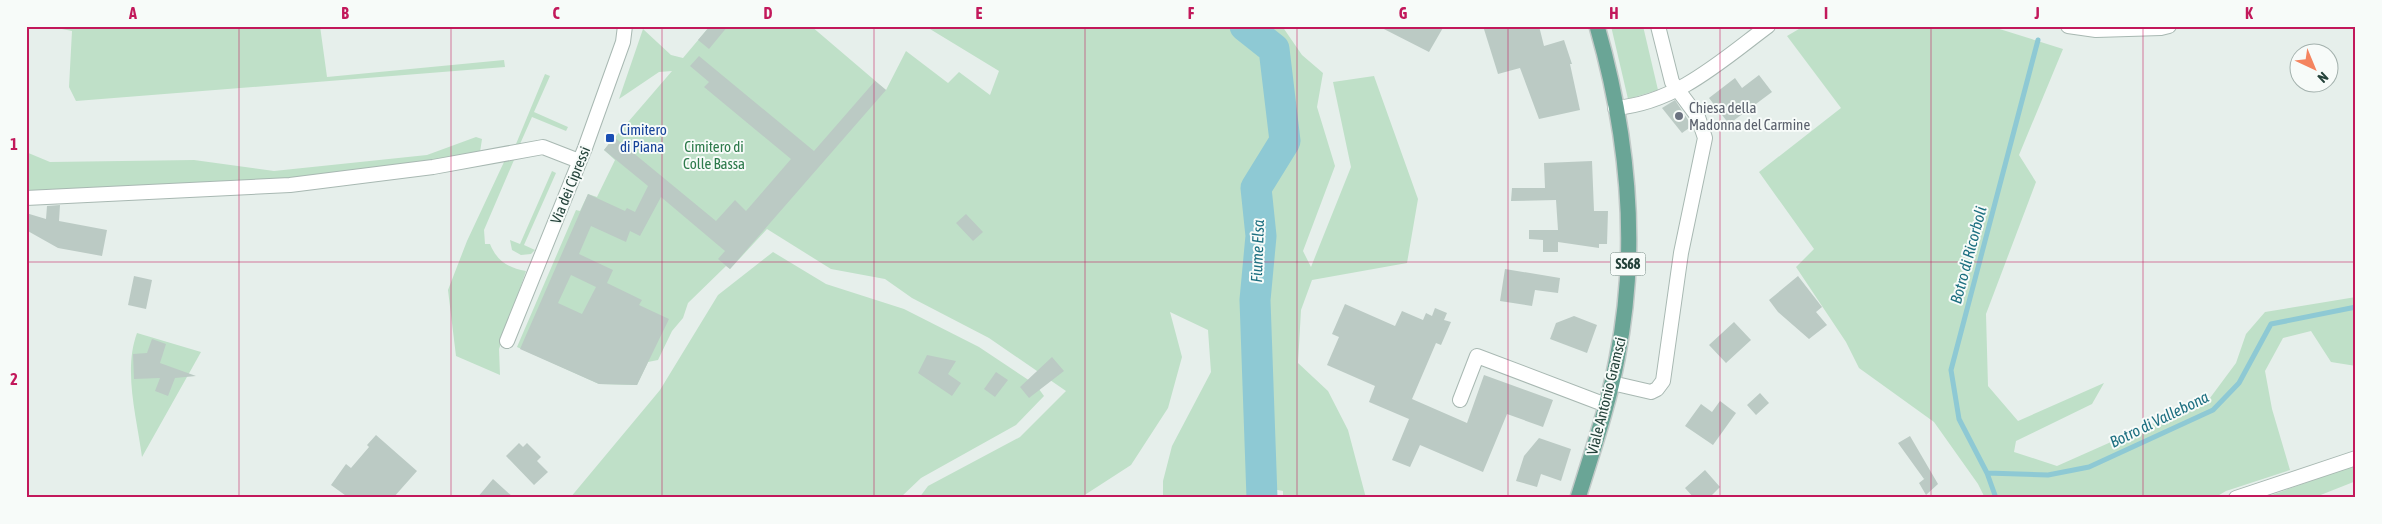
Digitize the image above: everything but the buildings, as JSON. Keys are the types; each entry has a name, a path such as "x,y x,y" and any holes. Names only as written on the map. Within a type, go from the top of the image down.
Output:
{"main road":[{"name":"Viale Antonio Gramsci","path":"1578,498 1612,383 1622,328 1629,246 1626,181 1615,108 1597,26"}],"street":[{"name":"Via dei Cipressi","path":"508,341 579,161 623,42 625,26"},
{"path":"1612,383 1651,392 1659,388 1664,378 1681,253 1705,138 1698,116 1677,91 1666,66 1658,26"},
{"path":"1615,108 1647,103 1677,91 1768,26"},
{"path":"2068,26 2096,30 2168,26"},
{"path":"26,198 290,185 433,167 543,147 579,161"},
{"path":"1460,400 1477,356 1606,405"},
{"path":"2236,498 2356,458"}],"green space":[{"path":"47,26 320,26 327,77 504,60 505,67 76,101 69,87 72,31"},
{"name":"Cimitero di Colle Bassa","path":"710,26 811,26 886,90 906,51 948,83 959,72 990,95 999,71 925,26 1282,26 1302,55 1323,73 1317,107 1335,166 1303,251 1311,267 1351,167 1333,82 1374,76 1418,199 1407,263 1312,280 1301,310 1298,363 1328,391 1348,430 1366,498 1283,498 1283,491 1257,486 1258,498 1163,498 1163,481 1172,446 1211,372 1208,330 1170,312 1182,357 1168,408 1131,465 1080,498 919,498 928,486 1020,437 1066,391 989,338 912,298 885,279 831,269 767,229 730,269 726,266 688,303 683,318 672,331 658,360 648,362 637,385 599,384 517,347 576,210 580,211 588,194 597,197 615,160 604,150 672,71 659,72 619,99 643,29 671,55 683,58"},
{"path":"1611,26 1643,26 1658,90 1628,99"},
{"path":"1804,26 1990,26 2063,49 2019,155 2036,182 1986,314 1988,386 2018,421 2104,383 2092,404 2016,441 2014,452 2057,466 2210,398 2236,363 2246,334 2265,312 2356,297 2356,366 2331,362 2311,331 2283,338 2265,371 2272,409 2290,470 2226,491 2214,498 1985,498 1978,484 1934,422 1859,368 1846,342 1796,267 1814,249 1759,172 1841,108 1787,36"},
{"path":"545,74 550,76 534,112 568,127 566,131 532,117 520,144 516,144"},
{"path":"476,137 482,139 480,152 368,172 197,186 26,192 26,152 50,162 194,160 274,171 427,155"},
{"path":"514,160 484,230 485,244 490,244 496,255 504,263 526,271 499,349 500,375 456,356 448,290 467,241 504,162"},
{"path":"552,171 556,173 524,245 535,250 531,254 521,255 512,250 510,240 520,244"},
{"path":"773,252 826,284 904,309 979,347 1036,385 1044,396 1016,425 921,478 900,498 570,498 660,390 718,295"},
{"path":"137,333 201,352 142,457 131,379 131,363"},
{"path":"2356,465 2356,481 2313,498 2263,498"}],"waterway":[{"name":"Fiume Elsa","path":"1245,26 1274,49 1285,141 1256,188 1261,236 1255,300 1262,498"},
{"name":"Botro di Ricorboli","path":"1987,473 1959,419 1951,370 2038,40"},
{"name":"Botro di Vallebona","path":"1996,498 1987,473 2048,475 2089,467 2213,410 2239,383 2271,324 2356,307"}],"place":[{"name":"Chiesa della Madonna del Carmine","path":"1679,116"},
{"name":"Cimitero di Piana","path":"610,138"}]}
